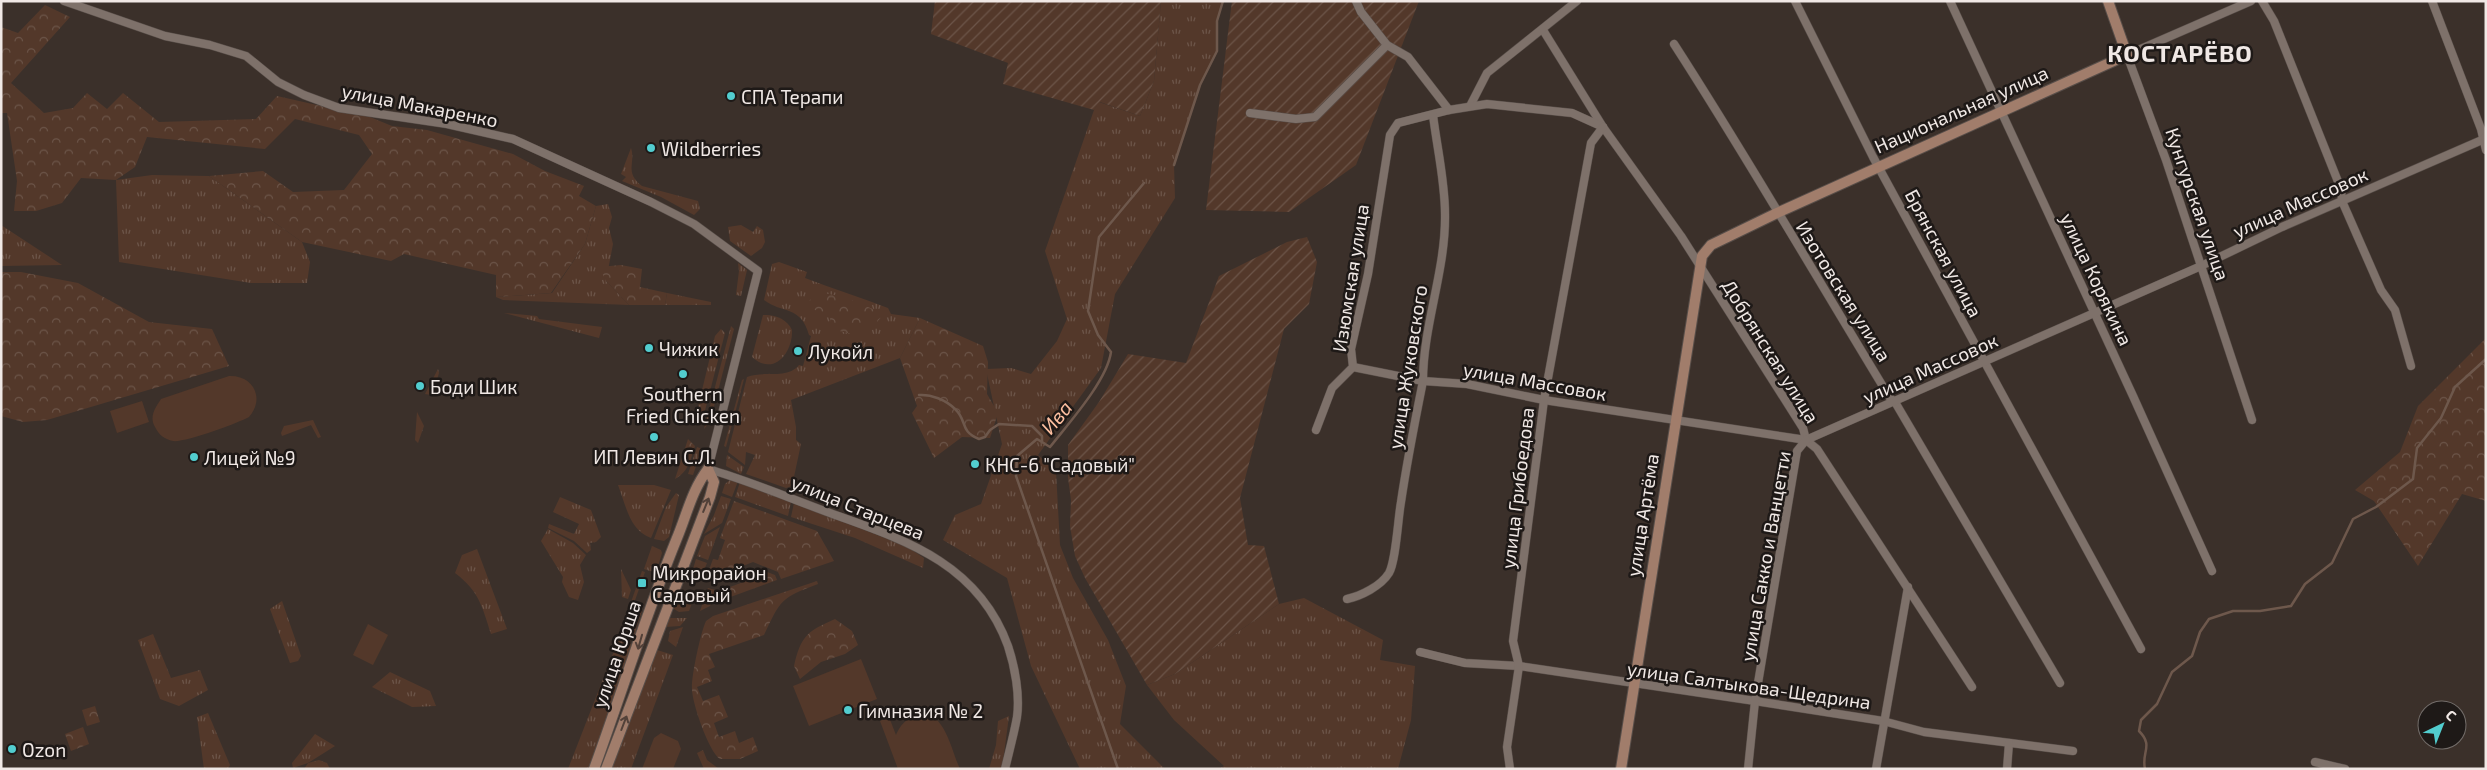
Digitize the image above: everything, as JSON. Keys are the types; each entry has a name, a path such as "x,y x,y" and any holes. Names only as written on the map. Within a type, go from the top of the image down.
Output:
{"street":[{"name":"улица Макаренко","path":"64,1 166,36 210,45 246,56 278,82 304,95 339,108 447,124 513,140 651,202 694,224 758,271"},
{"path":"1356,1 1361,12 1387,45 1408,57 1449,110"},
{"path":"1470,106 1487,73 1577,1"},
{"name":"Брянская улица","path":"1795,1 1879,166 1984,363 2141,649"},
{"name":"улица Корякина","path":"1950,1 2212,570"},
{"name":"Кунгурская улица","path":"2108,1 2201,266 2252,420"},
{"name":"Национальная улица","path":"1699,266 1702,256 1710,245 2001,110 2251,1"},
{"path":"2262,1 2274,21 2338,180 2342,200 2381,290 2395,310 2411,366"},
{"path":"2432,1 2481,129 2486,150"},
{"name":"Добрянская улица","path":"1543,30 1603,127 1699,266 1803,428 1806,440 1818,448 1972,687"},
{"name":"Изотовская улица","path":"1674,44 1741,148 1777,213 1890,398 1896,402 2060,683"},
{"path":"1250,113 1296,119 1315,117 1387,45"},
{"path":"1433,115 1449,110 1486,104 1572,112 1603,127"},
{"name":"Изюмская улица","path":"1316,430 1332,388 1353,367 1351,349 1368,274 1390,135 1398,123 1433,115"},
{"name":"улица Жуковского","path":"1347,599 1359,597 1389,573 1423,381 1423,362 1442,250 1445,215 1433,115"},
{"name":"улица Грибоедова","path":"1510,769 1507,747 1519,666 1513,641 1544,400 1591,142 1603,127"},
{"name":"улица Массовок","path":"1353,367 1423,381 1467,384 1544,400 1806,440 1984,363 2094,312 2201,266 2342,200 2484,138"},
{"name":"улица Артёма","path":"1621,769 1699,266"},
{"name":"улица Юрша","path":"594,769 640,644 647,613 696,485 708,469 758,271"},
{"name":"улица Сакко и Ванцетти","path":"1748,769 1756,701 1797,451 1806,440"},
{"name":"улица Юрша","path":"606,769 710,497 714,482 708,469"},
{"name":"улица Старцева","path":"708,469 738,477 915,545 960,575 983,597 1002,630 1014,664 1017,715 1005,769"},
{"path":"1876,769 1908,587"},
{"name":"улица Салтыкова-Щедрина","path":"1420,652 1465,663 1519,666 1883,721 1924,732 2073,751"},
{"path":"2007,769 2010,743"},
{"path":"2315,762 2345,769"}],"green space":[{"path":"935,1 1161,1 1154,81 1140,116 1100,102 1094,110 1003,84 1008,63 931,34"},
{"path":"1161,1 1223,1 1217,21 1217,51 1200,85 1174,165 1175,198 1115,294 1101,368 1038,455 1056,471 1060,545 1073,578 1108,640 1126,686 1120,724 1165,769 1080,769 1031,666 1007,578 943,540 955,515 981,504 1002,444 986,369 1011,368 1031,374 1057,341 1067,319 1045,251 1094,110 1099,102 1140,116 1154,81"},
{"path":"1232,1 1419,1 1356,165 1289,212 1206,210"},
{"path":"45,5 70,17 11,83 44,113 73,108 87,93 107,109 123,93 159,122 256,119 277,96 370,117 392,126 427,130 513,154 545,171 584,186 579,196 596,206 585,244 551,293 496,297 496,275 404,254 391,261 302,242 209,176 263,171 293,192 344,190 372,154 359,135 295,119 265,149 147,137 135,167 116,180 81,178 62,203 36,211 14,211 17,181 7,113 1,113 1,27 18,33"},
{"path":"631,148 633,176 642,186 698,201 700,209 694,215 661,197 622,181 626,177 621,174"},
{"path":"152,175 209,176 302,242 310,262 307,283 251,283 119,262 116,180"},
{"path":"608,204 612,217 609,228 613,244 606,281 629,305 503,300 496,297 552,293 585,244 596,206"},
{"path":"1,225 62,265 1,266"},
{"path":"741,225 753,232 757,226 763,230 765,242 762,248 751,256 730,241 728,227"},
{"path":"1307,237 1317,262 1309,304 1284,329 1240,498 1248,545 1264,546 1279,604 1175,674 1147,685 1085,578 1075,556 1070,526 1071,500 1068,478 1068,445 1099,402 1128,354 1186,363 1219,276 1287,242"},
{"path":"779,262 807,272 805,278 888,308 891,314 920,318 900,358 791,400 796,427 796,440 801,444 792,486 786,488 746,474 755,455 746,452 745,465 728,452 747,377 761,374 782,374 794,370 799,365 803,366 811,336 806,325 796,314 764,300 772,264"},
{"path":"738,263 747,270 741,296 736,295"},
{"path":"621,265 642,269 640,287 667,293 665,305 629,305 606,281 599,267"},
{"path":"1,272 21,272 78,283 149,322 212,329 229,366 47,420 23,422 1,416"},
{"path":"667,293 711,302 711,305 665,305"},
{"path":"823,293 845,297 884,314 876,323 852,334 831,329 830,317 809,307 806,302"},
{"path":"504,313 537,316 539,319 602,327 599,338"},
{"path":"763,315 772,315 780,318 792,330 786,353 775,363 760,362 752,357"},
{"path":"920,318 983,346 988,362 987,394 998,413 990,438 962,437 934,458 912,413 917,406 900,358"},
{"path":"731,326 734,329 710,422 704,429"},
{"path":"721,329 725,333 702,422 698,407 715,336"},
{"path":"2486,338 2486,501 2462,494 2418,566 2374,501 2355,490 2400,452 2418,406"},
{"path":"438,369 439,373 432,395 425,394"},
{"path":"229,376 245,379 254,389 256,403 249,417 211,432 179,441 167,439 158,432 153,423 153,416 161,399"},
{"path":"744,379 726,447 724,446 742,380"},
{"path":"142,401 149,422 117,433 110,411"},
{"path":"417,412 424,426 418,443 415,440"},
{"path":"313,420 321,437 318,438 311,425 282,436 281,433 284,426"},
{"path":"688,439 695,446 692,456 686,469 675,479"},
{"path":"697,447 702,449 693,475 688,474"},
{"path":"727,455 744,467 741,474 726,466"},
{"path":"731,479 738,481 732,497 722,493 725,484"},
{"path":"740,482 791,502 788,516 735,497"},
{"path":"618,485 654,485 671,490 651,538 633,523"},
{"path":"676,493 679,495 669,537 664,541 654,539 666,507"},
{"path":"721,496 731,499 722,523 704,534 714,515"},
{"path":"560,497 591,510 601,537 596,542 590,543 591,550 587,553 574,541 548,528 549,524 574,534 579,524 553,512"},
{"path":"734,501 817,531 834,561 781,579 778,572 753,562 710,579 706,578 713,559 718,560 725,540 720,538"},
{"path":"794,503 906,546 924,558 923,568 855,538 791,517"},
{"path":"720,527 708,560 697,556 705,536"},
{"path":"548,529 573,543 586,555 580,565 584,582 578,600 569,597 562,582 563,577 541,541"},
{"path":"652,546 661,550 662,553 656,573 644,569"},
{"path":"477,549 507,629 491,634 475,593 455,573 462,555"},
{"path":"696,559 707,563 700,580 694,583 689,582"},
{"path":"757,568 775,575 777,580 725,599 730,587 754,578 751,571"},
{"path":"621,569 631,590 628,599 622,597"},
{"path":"642,571 645,572 633,606 630,605"},
{"path":"817,581 818,584 796,593 784,601 774,614 764,635 709,654 715,667 708,670 712,681 697,687 703,701 719,695 728,717 714,723 719,737 735,731 739,743 753,737 758,751 740,759 720,759 711,747 702,727 692,689 697,654 706,621 713,616"},
{"path":"678,588 695,595 689,611 679,612 671,607"},
{"path":"708,588 719,591 710,606 700,611"},
{"path":"1304,598 1383,640 1380,660 1415,666 1411,720 1398,769 1219,769 1224,766 1174,720 1147,685 1175,674 1279,604"},
{"path":"282,601 301,656 298,661 290,663 270,609"},
{"path":"629,607 642,611 634,636 620,633"},
{"path":"670,618 687,618 680,626 665,627"},
{"path":"835,619 852,631 858,645 845,654 821,662 800,679 794,666 803,641 812,631"},
{"path":"368,624 388,635 373,665 353,655"},
{"path":"683,627 676,647 668,641 670,631"},
{"path":"153,634 171,678 200,670 208,690 179,706 160,699 138,640"},
{"path":"619,638 634,646 589,769 568,769"},
{"path":"654,649 673,655 631,769 611,769"},
{"path":"861,659 877,699 809,726 793,686"},
{"path":"390,672 430,691 436,706 412,707 372,687"},
{"path":"95,706 100,722 87,726 82,710"},
{"path":"923,712 931,715 942,727 960,769 898,769 880,721 889,717 896,735 906,720"},
{"path":"208,713 230,765 228,769 204,769 197,717"},
{"path":"1009,716 1002,769 989,769 996,745 998,721"},
{"path":"83,727 89,744 71,751 65,734"},
{"path":"661,733 678,741 681,749 673,769 642,769 654,738"},
{"path":"315,734 335,746 308,763 293,768 292,763"},
{"path":"703,750 707,760 719,769 704,769 697,753"},
{"path":"319,760 327,763 330,769 304,769 308,763"}],"waterway":[{"name":"Ива","path":"1174,165 1200,85 1217,51 1217,21 1223,1"},
{"name":"Ива","path":"1118,769 1016,476 1017,456 1037,439 1050,447 1095,389 1108,363 1111,352 1098,335 1088,311 1099,237 1144,183"},
{"path":"2145,769 2146,741 2139,731 2141,720 2157,704 2172,672 2192,656 2200,632 2209,619 2233,611 2260,611 2291,606 2305,584 2332,563 2353,519 2376,507 2413,479 2417,448 2441,418 2455,387 2486,359"},
{"path":"919,395 943,400 959,413 969,433 979,439 985,437 990,430 999,424 1032,426 1042,436 1042,442"}],"place":[{"name":"СПА Терапи","path":"731,96"},
{"name":"Wildberries","path":"651,148"},
{"name":"Чижик","path":"649,348"},
{"name":"Лукойл","path":"798,351"},
{"name":"Southern Fried Chicken","path":"683,374"},
{"name":"Боди Шик","path":"420,386"},
{"name":"ИП Левин С.Л.","path":"654,437"},
{"name":"Лицей №9","path":"194,457"},
{"name":"КНС-6 \"Садовый\"","path":"975,464"},
{"name":"Микрорайон Садовый","path":"642,583"},
{"name":"Гимназия № 2","path":"848,710"},
{"name":"Ozon","path":"12,749"}],"district":[{"name":"КОСТАРЁВО","path":"2180,52"}]}
